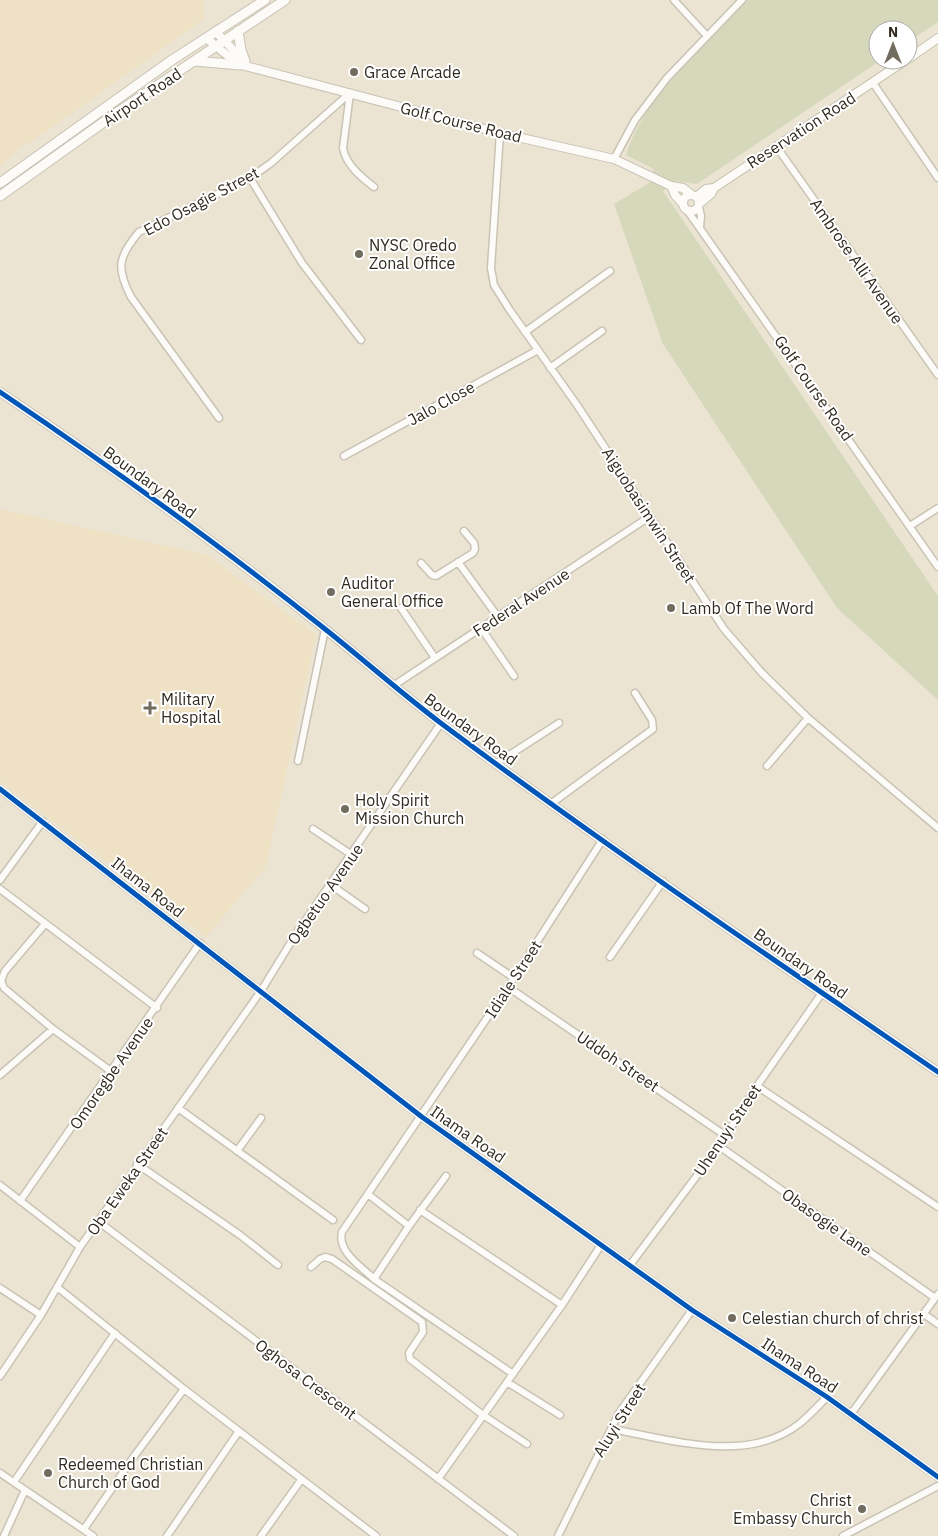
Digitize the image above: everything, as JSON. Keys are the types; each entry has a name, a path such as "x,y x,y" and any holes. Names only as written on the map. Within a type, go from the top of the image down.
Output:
{"main road":[{"name":"Airport Road","path":"0,183 75,128 265,0"},
{"name":"Airport Road","path":"0,196 115,114 285,0"},
{"path":"196,61 244,64 238,31"}],"street":[{"path":"674,0 708,36"},
{"path":"614,159 635,120 667,78 742,0"},
{"path":"216,32 225,40 244,64"},
{"name":"Golf Course Road","path":"206,38 214,47 244,64 500,133 614,159 671,186"},
{"name":"Reservation Road","path":"918,52 938,38"},
{"name":"Reservation Road","path":"696,201 706,189 714,188 891,70"},
{"path":"872,83 938,178"},
{"path":"350,93 343,148 344,157 363,179 374,187"},
{"name":"Edo Osagie Street","path":"219,418 130,297 122,280 121,262 126,248 139,232 250,178 271,163 350,93"},
{"name":"Aiguobasimwin Street","path":"500,133 491,268 494,285 724,629 762,673 808,718 938,828"},
{"name":"Ambrose Alli Avenue","path":"776,146 938,376"},
{"path":"250,178 302,263 361,340"},
{"path":"671,186 683,188 696,201"},
{"path":"671,186 692,221 700,227"},
{"path":"685,207 685,198 696,201"},
{"path":"685,207 692,211 696,201"},
{"name":"Golf Course Road","path":"696,201 701,216 700,227 938,567"},
{"path":"525,332 610,271"},
{"path":"550,368 602,331"},
{"name":"Jalo Close","path":"344,456 538,350"},
{"name":"Boundary Road","path":"0,392 133,484 325,629 393,686 497,764 822,993 938,1072"},
{"path":"910,526 938,508"},
{"name":"Federal Avenue","path":"393,686 649,517"},
{"path":"421,563 432,575 436,576 458,562 475,549 474,543 464,531"},
{"path":"458,562 498,617"},
{"path":"401,608 435,658"},
{"path":"482,628 514,676"},
{"path":"298,761 325,629"},
{"path":"552,803 653,729 652,720 635,693"},
{"path":"767,766 808,718"},
{"name":"Ogbetuo Avenue","path":"261,991 296,934 441,723"},
{"path":"497,764 559,723"},
{"name":"Ihama Road","path":"0,790 43,821 200,943 318,1039 422,1118 692,1310 827,1397 938,1477"},
{"path":"0,880 43,821"},
{"path":"313,829 352,855"},
{"name":"Idiale Street","path":"374,1279 346,1252 341,1238 514,978 603,839"},
{"path":"610,958 663,881"},
{"path":"331,885 365,909"},
{"path":"0,889 157,1008"},
{"path":"45,924 5,971 0,981 4,988 53,1029 112,1072"},
{"name":"Omoregbe Avenue","path":"20,1201 157,1008 200,943"},
{"path":"477,953 514,978"},
{"name":"Uddoh Street","path":"508,987 726,1136"},
{"name":"Oba Eweka Street","path":"0,1376 41,1315 80,1247 261,991"},
{"name":"Uhenuyi Street","path":"630,1265 719,1146 757,1086 822,993"},
{"path":"0,1075 53,1029"},
{"path":"757,1086 938,1207"},
{"path":"178,1108 333,1220"},
{"path":"237,1151 261,1118"},
{"name":"Obasogie Lane","path":"719,1146 936,1296"},
{"path":"137,1164 233,1230 278,1265"},
{"path":"446,1176 420,1210 374,1279 513,1374"},
{"path":"0,1185 80,1247"},
{"path":"369,1195 409,1226"},
{"path":"420,1210 562,1305"},
{"name":"Oghosa Crescent","path":"99,1222 514,1536"},
{"path":"438,1479 562,1305 601,1245"},
{"path":"311,1267 320,1258 332,1259 422,1322 423,1332 409,1354 410,1359 483,1414 527,1444"},
{"path":"57,1287 184,1389 376,1536"},
{"path":"0,1288 41,1315"},
{"path":"851,1414 936,1296"},
{"name":"Aluyi Street","path":"558,1536 611,1429 692,1310"},
{"path":"924,1314 938,1324"},
{"path":"14,1482 115,1333"},
{"path":"507,1382 560,1415"},
{"path":"84,1529 134,1455 184,1389"},
{"path":"611,1429 707,1445 740,1447 766,1441 785,1433 800,1424 827,1397"},
{"path":"168,1536 239,1431"},
{"path":"0,1472 93,1536"},
{"path":"261,1536 301,1480"},
{"path":"843,1536 938,1486"},
{"path":"4,1536 25,1490"}],"shaded area":[{"path":"0,0 204,0 204,19 28,144 26,143 16,149 17,151 0,166"},
{"name":"Military Hospital","path":"0,509 207,555 316,635 266,866 206,937 0,781"}],"green space":[{"path":"747,0 938,0 938,22 918,35 918,20 868,20 868,69 697,184 676,181 663,191 938,596 938,700 837,608 663,344 614,204 649,183 654,169 626,155 634,134 646,113 695,53"}],"cycle path":[{"path":"0,392 205,537 325,629 427,713 503,769 688,901 938,1072"},
{"path":"0,789 422,1117 692,1310 827,1397 938,1477"}],"place":[{"name":"Grace Arcade","path":"354,72"},
{"name":"NYSC Oredo Zonal Office","path":"359,254"},
{"name":"Auditor General Office","path":"331,592"},
{"name":"Lamb Of The Word","path":"671,608"},
{"name":"Military Hospital","path":"150,708"},
{"name":"Holy Spirit Mission Church","path":"345,809"},
{"name":"Celestian church of christ","path":"732,1318"},
{"name":"Redeemed Christian Church of God","path":"48,1473"},
{"name":"Christ Embassy Church","path":"862,1509"}]}
